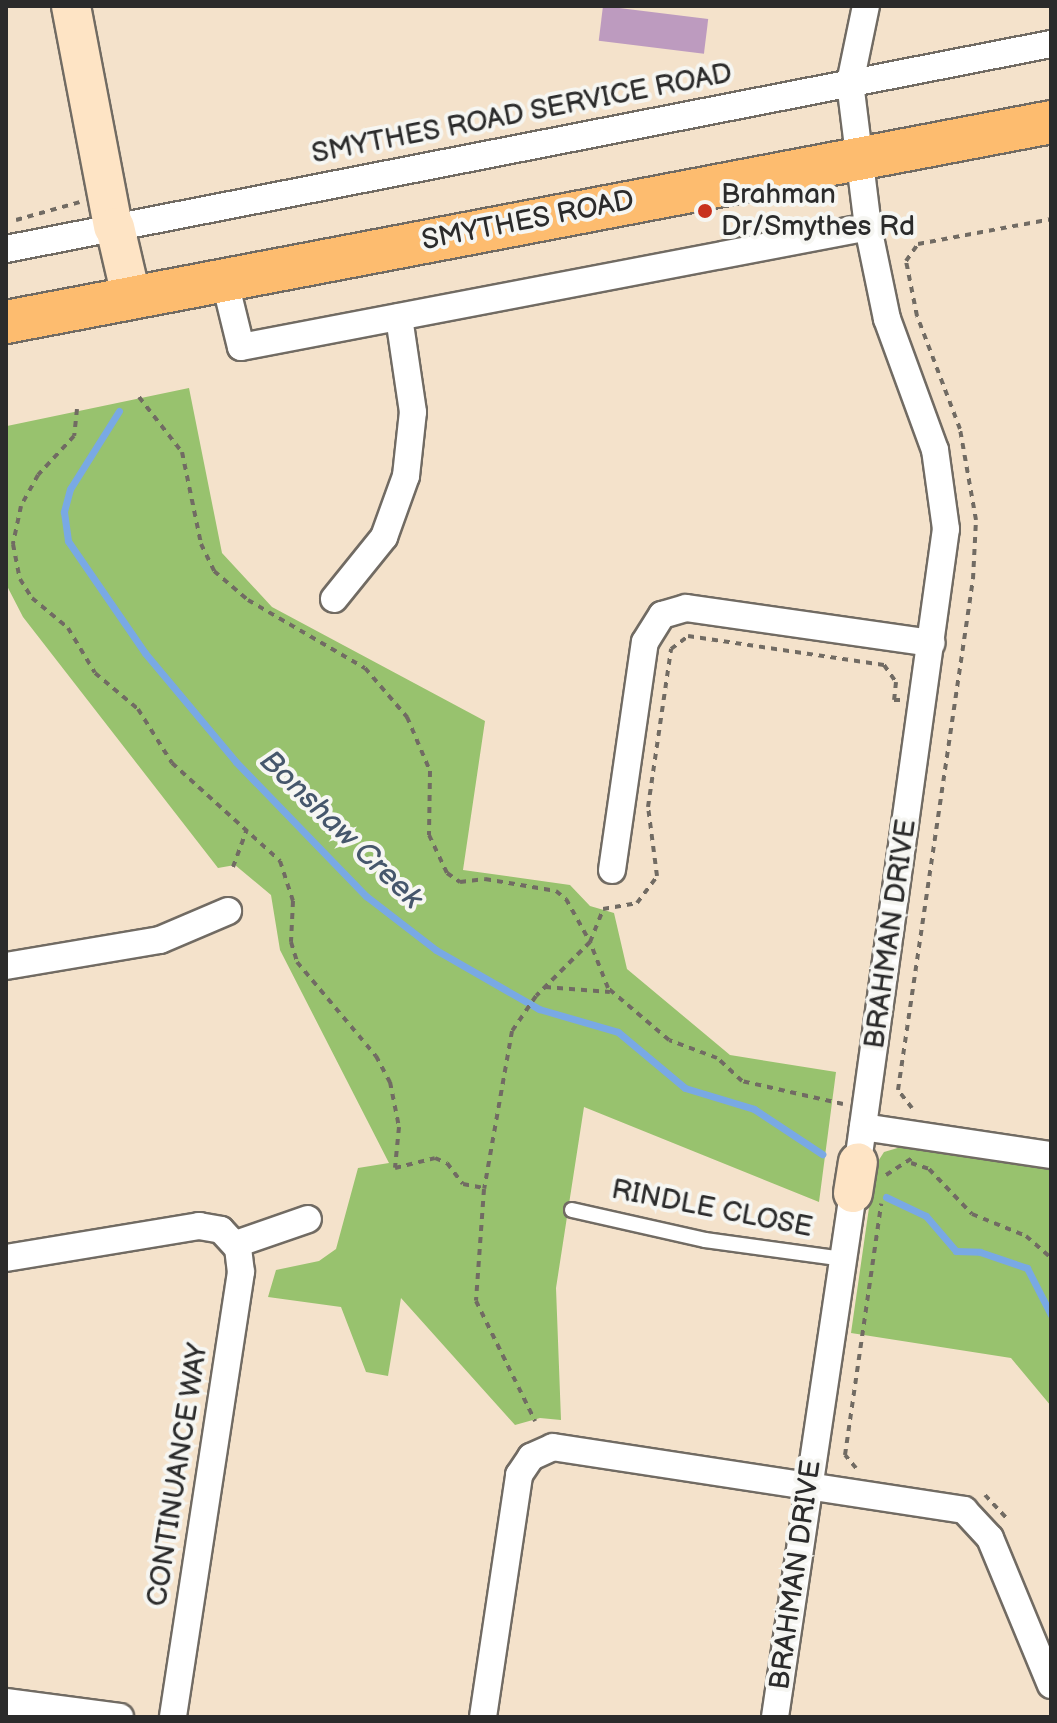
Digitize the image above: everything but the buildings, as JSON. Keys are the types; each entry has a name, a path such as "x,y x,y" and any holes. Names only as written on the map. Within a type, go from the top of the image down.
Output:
{"main road":[{"name":"SMYTHES ROAD","path":"6,322 1051,122"}],"street":[{"path":"71,6 114,227 131,296"},
{"name":"BRAHMAN DRIVE","path":"775,1717 843,1259 864,1159 946,529 940,473 887,319 868,227 850,83 866,6"},
{"name":"SMYTHES ROAD SERVICE ROAD","path":"6,249 1051,44"},
{"path":"224,278 241,347 868,227"},
{"path":"334,599 384,537 406,476 413,412 399,317"},
{"path":"612,870 645,642 662,615 686,608 932,643"},
{"path":"6,966 160,940 228,911"},
{"path":"864,1159 915,1134 1051,1155"},
{"path":"6,1258 199,1226 221,1230 236,1244 308,1219"},
{"name":"CONTINUANCE WAY","path":"173,1717 241,1272 236,1244"},
{"path":"483,1717 519,1475 531,1457 558,1447 950,1506 974,1516 990,1538 1051,1685"},
{"path":"6,1702 120,1717"}],"lane":[{"name":"RINDLE CLOSE","path":"572,1210 705,1240 843,1259"}],"path":[{"path":"6,223 80,202"},
{"path":"918,244 1051,219"},
{"path":"139,397 182,452 201,544 214,571 248,600 365,668 407,717 430,771 429,835 447,873 460,882 485,879 556,891 568,903 590,942 612,992 669,1040 717,1058 742,1081 864,1159 845,1455 854,1467 869,1470"},
{"path":"77,409 74,436 38,475 21,506 13,544 17,573 32,598 71,632 95,673 138,709 172,763 247,829 284,869 293,901 291,942 297,962 385,1072 398,1117 395,1168 435,1158 447,1163 463,1184 484,1189"},
{"path":"535,1421 476,1301 484,1189 505,1091 509,1039 536,996 590,942 603,909 637,903 657,876 648,807 671,649 688,636 884,665 896,682 894,700 954,707"},
{"path":"915,1134 919,1109 910,1108 898,1090 962,649"},
{"path":"233,867 247,829"},
{"path":"545,987 612,992"},
{"path":"911,1163 929,1169 972,1214 1026,1236 1051,1258"},
{"path":"980,1492 1012,1528"}],"green space":[{"path":"189,388 222,553 272,607 485,721 463,870 570,885 590,906 614,913 627,969 730,1055 836,1072 819,1202 584,1107 556,1288 561,1420 540,1418 515,1425 401,1298 388,1376 366,1372 341,1307 268,1297 276,1270 319,1261 336,1249 358,1168 389,1163 280,950 271,895 235,865 218,868 23,617 6,584 7,426"},
{"path":"901,1147 1051,1169 1051,1406 1011,1358 851,1333 875,1166 884,1152"}],"waterway":[{"name":"Bonshaw Creek","path":"119,411 70,489 64,512 68,541 145,653 236,762 366,896 436,950 539,1009 618,1032 685,1088 754,1109 822,1154"},
{"name":"Bonshaw Creek","path":"886,1197 926,1216 956,1251 980,1252 1027,1268 1051,1315"}],"place":[{"name":"Brahman Dr/Smythes Rd","path":"705,211"}]}
